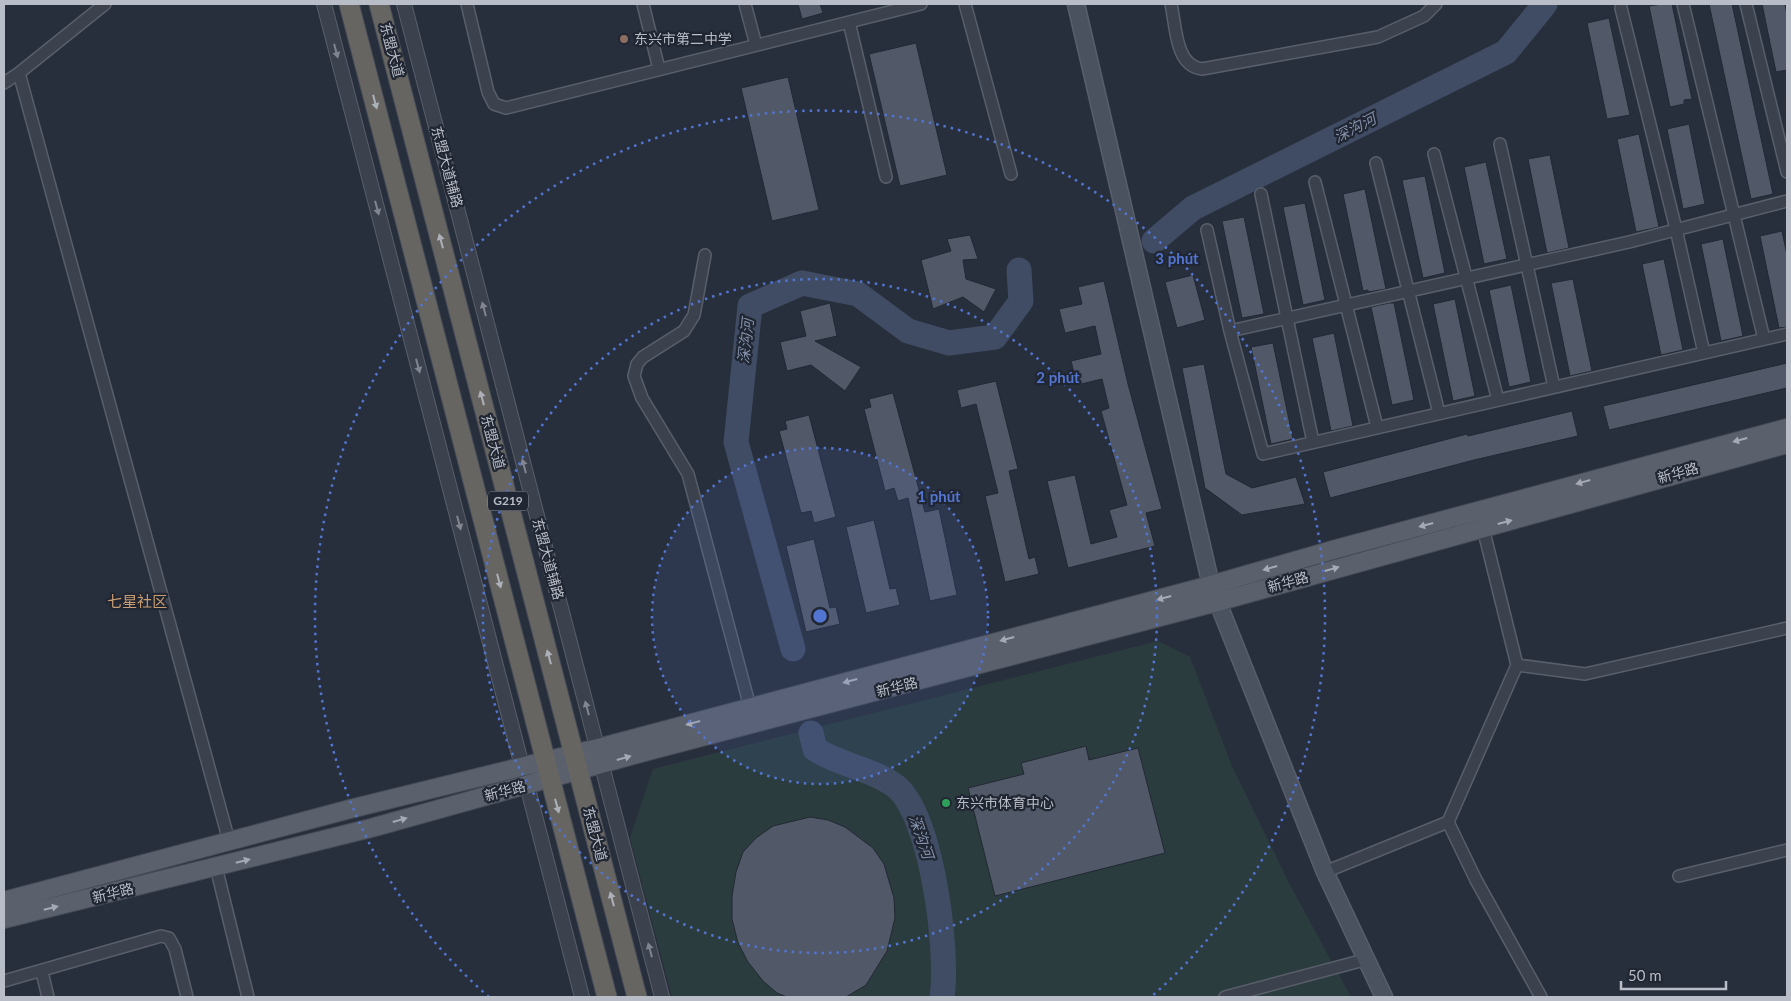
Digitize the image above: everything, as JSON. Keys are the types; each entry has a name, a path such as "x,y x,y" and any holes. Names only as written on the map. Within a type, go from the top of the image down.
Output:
{"highway":[{"name":"东盟大道","path":"349,4 607,997"},
{"name":"东盟大道","path":"379,4 637,997"}],"main road":[{"path":"1076,4 1214,594 1325,872 1364,960 1384,997"},
{"name":"新华路","path":"4,901 522,766 548,769 600,756 1214,594 1336,549 1787,428"},
{"name":"新华路","path":"600,756 750,707 1483,528 1787,444"},
{"name":"新华路","path":"4,920 371,828 527,785 548,769"}],"street":[{"path":"4,82 19,73 104,4"},
{"path":"324,4 582,997"},
{"name":"东盟大道辅路","path":"404,4 662,997"},
{"path":"467,4 488,92 494,104 506,108 922,4"},
{"path":"643,4 659,69"},
{"path":"745,4 756,45"},
{"path":"965,4 1011,174"},
{"path":"1171,4 1182,58 1192,68 1202,69 1378,37 1424,16 1436,4"},
{"path":"1683,4 1764,339"},
{"path":"1746,4 1787,172"},
{"path":"1620,8 1676,229 1704,353"},
{"path":"849,22 886,177"},
{"path":"19,73 229,841"},
{"path":"1500,144 1554,387"},
{"path":"1434,154 1498,400"},
{"path":"1376,163 1439,413"},
{"path":"1315,182 1377,427"},
{"path":"1261,194 1313,442"},
{"path":"1230,331 1528,264 1787,201"},
{"path":"1208,230 1230,331 1262,454 1787,334"},
{"path":"705,255 694,315 684,331 643,357 637,364 634,376 642,398 688,474 750,707"},
{"path":"1325,872 1448,822 1517,664 1483,528"},
{"path":"1517,664 1585,674 1787,628"},
{"path":"1448,822 1476,880 1541,997"},
{"path":"1679,876 1787,850"},
{"path":"216,867 248,997"},
{"path":"4,981 42,972 160,936 169,938 175,949 187,997"},
{"path":"1225,997 1364,960"},
{"path":"42,972 48,997"}],"shaded area":[{"name":"东兴市体育中心","path":"1158,641 1190,657 1232,766 1289,883 1351,997 672,997 630,838 653,769"}],"building":[{"path":"798,4 820,4 823,13 802,19"},
{"path":"1672,4 1692,99 1684,100 1684,104 1670,107 1649,6"},
{"path":"1709,4 1732,4 1773,194 1751,199"},
{"path":"1762,4 1785,4 1787,15 1787,70 1776,72"},
{"path":"1609,18 1630,115 1607,119 1587,23"},
{"path":"916,43 947,175 900,186 869,54"},
{"path":"788,77 819,210 772,221 741,88"},
{"path":"1689,124 1705,204 1683,209 1667,129"},
{"path":"1639,134 1659,227 1636,232 1617,139"},
{"path":"1550,155 1569,248 1547,253 1528,159"},
{"path":"1486,162 1507,259 1484,264 1464,167"},
{"path":"1425,176 1445,273 1423,278 1402,180"},
{"path":"1365,189 1386,289 1368,292 1368,290 1363,291 1343,194"},
{"path":"1305,203 1325,300 1303,305 1283,207"},
{"path":"1244,217 1264,314 1242,318 1222,221"},
{"path":"1782,231 1787,255 1787,327 1779,328 1760,236"},
{"path":"970,235 978,259 963,260 966,279 996,289 984,312 963,297 933,309 921,260 951,251 947,239"},
{"path":"1723,239 1743,336 1721,341 1701,244"},
{"path":"1664,259 1683,350 1661,355 1642,264"},
{"path":"1193,275 1205,320 1177,328 1165,282"},
{"path":"1573,279 1592,371 1570,376 1551,283"},
{"path":"1104,281 1128,384 1162,509 1146,513 1155,546 1068,568 1047,481 1075,475 1091,544 1117,537 1109,510 1127,505 1101,411 1109,408 1102,379 1077,385 1071,361 1101,354 1095,326 1065,333 1059,309 1082,304 1078,287"},
{"path":"1511,285 1531,382 1509,387 1489,290"},
{"path":"1455,299 1475,396 1453,401 1433,304"},
{"path":"830,303 837,336 815,341 861,367 845,391 811,365 787,371 780,342 806,336 800,311"},
{"path":"1394,303 1414,400 1392,405 1371,307"},
{"path":"1334,333 1353,426 1331,431 1312,338"},
{"path":"1273,343 1293,439 1271,444 1251,347"},
{"path":"1787,363 1787,388 1609,430 1603,406"},
{"path":"1204,364 1226,474 1252,488 1296,477 1305,504 1242,515 1205,488 1182,368"},
{"path":"996,381 1018,469 1009,471 1029,559 1035,557 1039,574 1005,582 985,496 998,493 976,404 961,408 957,390"},
{"path":"893,393 925,512 939,509 957,595 930,601 908,498 898,501 894,488 885,491 864,409 871,407 869,399"},
{"path":"1572,411 1578,436 1474,460 1330,498 1323,472 1467,434 1468,436"},
{"path":"809,415 836,517 814,523 811,511 801,513 779,431 787,429 785,421"},
{"path":"874,520 890,589 896,588 900,605 866,613 846,527"},
{"path":"814,539 830,608 836,607 840,624 806,632 786,546"},
{"path":"1086,746 1089,760 1138,748 1165,853 995,896 968,788 1024,774 1021,763"},
{"path":"810,817 828,820 845,827 873,848 884,864 894,898 895,918 887,951 866,985 846,997 787,997 777,993 763,981 748,962 738,943 732,919 732,896 736,872 743,852 756,838 773,826"}],"waterway":[{"name":"深沟河","path":"1154,241 1193,208 1506,52 1545,4"},
{"name":"深沟河","path":"793,649 736,442 750,306 802,283 858,294 908,331 949,343 995,337 1021,301 1019,270"},
{"name":"深沟河","path":"811,733 815,749 834,759 875,774 894,785 907,800 919,823 928,852 940,918 944,976 942,997"}],"place":[{"name":"东兴市第二中学","path":"624,39"},
{"name":"东兴市体育中心","path":"946,803"}],"district":[{"name":"七星社区","path":"137,602"}]}
